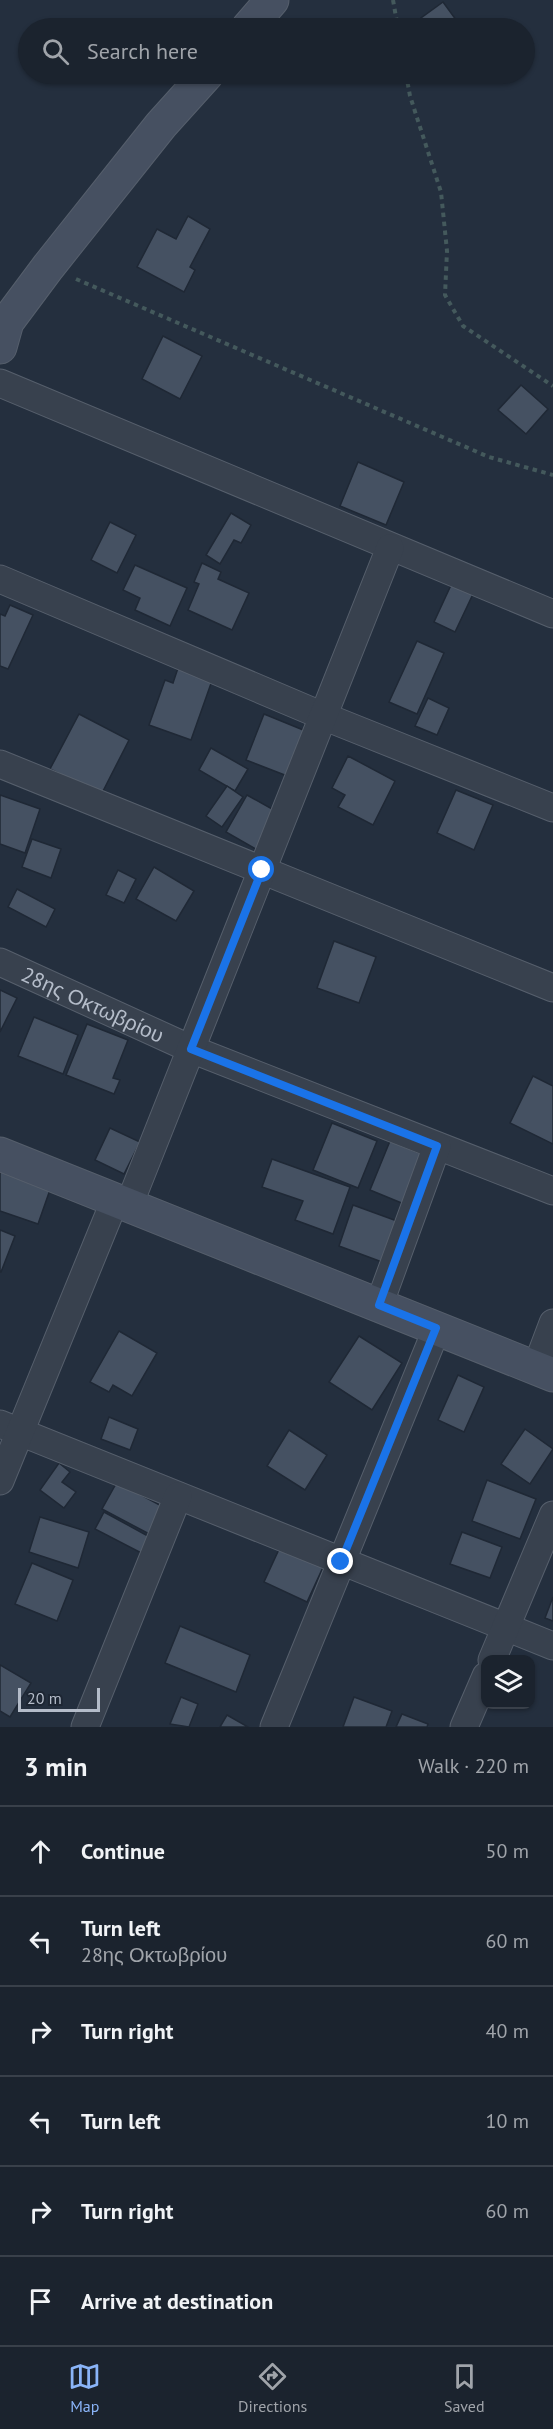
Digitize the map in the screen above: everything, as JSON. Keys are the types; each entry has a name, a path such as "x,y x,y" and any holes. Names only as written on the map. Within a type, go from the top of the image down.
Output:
{"street":[{"path":"257,18 272,0"},
{"path":"0,347 7,322 48,267 161,125 198,84"},
{"path":"0,383 390,548 553,614"},
{"path":"0,1481 10,1428 122,1203 191,1049 390,548"},
{"path":"0,579 323,716 553,808"},
{"path":"0,764 553,988"},
{"name":"28ης Οκτωβρίου","path":"0,962 191,1049 553,1191"},
{"path":"379,1305 437,1146"},
{"path":"0,1154 544,1371 553,1323"},
{"path":"274,1727 436,1328"},
{"path":"10,1428 553,1646"},
{"path":"85,1727 178,1496"},
{"path":"494,1655 553,1515"},
{"path":"464,1727 481,1688"}],"path":[{"path":"393,0 396,18"},
{"path":"408,84 441,192 447,251 445,295 463,326 553,386"},
{"path":"48,267 489,457 553,475"}],"building":[{"path":"443,2 455,18 421,18"},
{"path":"188,216 210,229 190,267 195,270 184,292 137,267 157,229 176,239"},
{"path":"163,336 202,356 180,399 142,379"},
{"path":"521,385 548,409 526,434 498,410"},
{"path":"358,462 404,482 386,525 340,506"},
{"path":"231,513 251,525 241,543 234,540 220,564 206,555"},
{"path":"110,522 136,535 117,573 91,560"},
{"path":"202,563 221,572 218,579 249,593 232,630 188,610 199,584 194,582"},
{"path":"135,565 187,588 170,626 135,610 140,598 123,590"},
{"path":"452,583 473,594 455,632 434,622"},
{"path":"10,605 33,615 8,669 0,666 0,614 5,616"},
{"path":"417,641 444,653 417,714 389,702"},
{"path":"180,662 214,675 191,740 149,725 165,680 173,683"},
{"path":"428,698 449,708 437,735 415,726"},
{"path":"79,714 129,740 101,795 50,769"},
{"path":"264,714 313,734 295,779 246,760"},
{"path":"211,748 248,769 235,791 199,770"},
{"path":"348,756 395,781 373,825 338,807 345,795 332,788"},
{"path":"227,786 243,797 222,827 206,816"},
{"path":"456,790 493,805 474,850 437,833"},
{"path":"0,795 40,809 25,853 0,844"},
{"path":"247,795 290,819 261,852 226,832"},
{"path":"32,839 61,849 51,878 22,867"},
{"path":"154,867 194,891 176,921 136,899"},
{"path":"118,870 136,879 124,903 106,895"},
{"path":"17,889 55,909 46,927 8,907"},
{"path":"334,941 376,957 359,1003 317,988"},
{"path":"0,990 17,998 0,1032"},
{"path":"34,1017 78,1035 63,1074 18,1056"},
{"path":"87,1024 128,1040 113,1078 120,1080 114,1094 66,1075"},
{"path":"533,1076 553,1086 553,1144 510,1123"},
{"path":"332,1123 377,1141 358,1188 313,1170"},
{"path":"110,1128 140,1142 124,1174 95,1160"},
{"path":"390,1141 424,1155 404,1204 370,1190"},
{"path":"272,1159 350,1187 333,1234 295,1220 303,1201 262,1187"},
{"path":"0,1166 52,1184 38,1224 0,1211"},
{"path":"353,1205 397,1221 382,1262 339,1246"},
{"path":"0,1230 15,1236 1,1272 0,1272"},
{"path":"119,1331 157,1353 132,1396 113,1385 109,1392 90,1382"},
{"path":"359,1336 402,1363 372,1410 329,1382"},
{"path":"458,1375 484,1387 464,1432 438,1420"},
{"path":"109,1417 138,1429 130,1450 101,1439"},
{"path":"525,1429 553,1449 530,1484 501,1464"},
{"path":"289,1430 327,1455 305,1490 267,1466"},
{"path":"59,1463 70,1472 62,1482 76,1492 64,1508 40,1490"},
{"path":"487,1480 536,1499 520,1539 472,1521"},
{"path":"117,1482 169,1510 155,1537 102,1509"},
{"path":"104,1512 157,1541 149,1557 95,1529"},
{"path":"40,1517 89,1532 78,1568 29,1552"},
{"path":"462,1532 502,1547 490,1578 450,1564"},
{"path":"281,1545 324,1565 307,1602 264,1582"},
{"path":"32,1563 73,1580 57,1621 15,1604"},
{"path":"553,1597 553,1621 545,1618"},
{"path":"180,1626 250,1655 236,1692 165,1663"},
{"path":"0,1665 31,1683 10,1717 0,1711"},
{"path":"181,1697 198,1704 189,1727 170,1724"},
{"path":"354,1697 392,1711 386,1727 343,1727"},
{"path":"402,1714 428,1724 427,1727 396,1727"},
{"path":"227,1715 248,1727 220,1727"}],"route":[{"path":"262,870 191,1049 437,1146 379,1305 436,1328 341,1562"}]}
